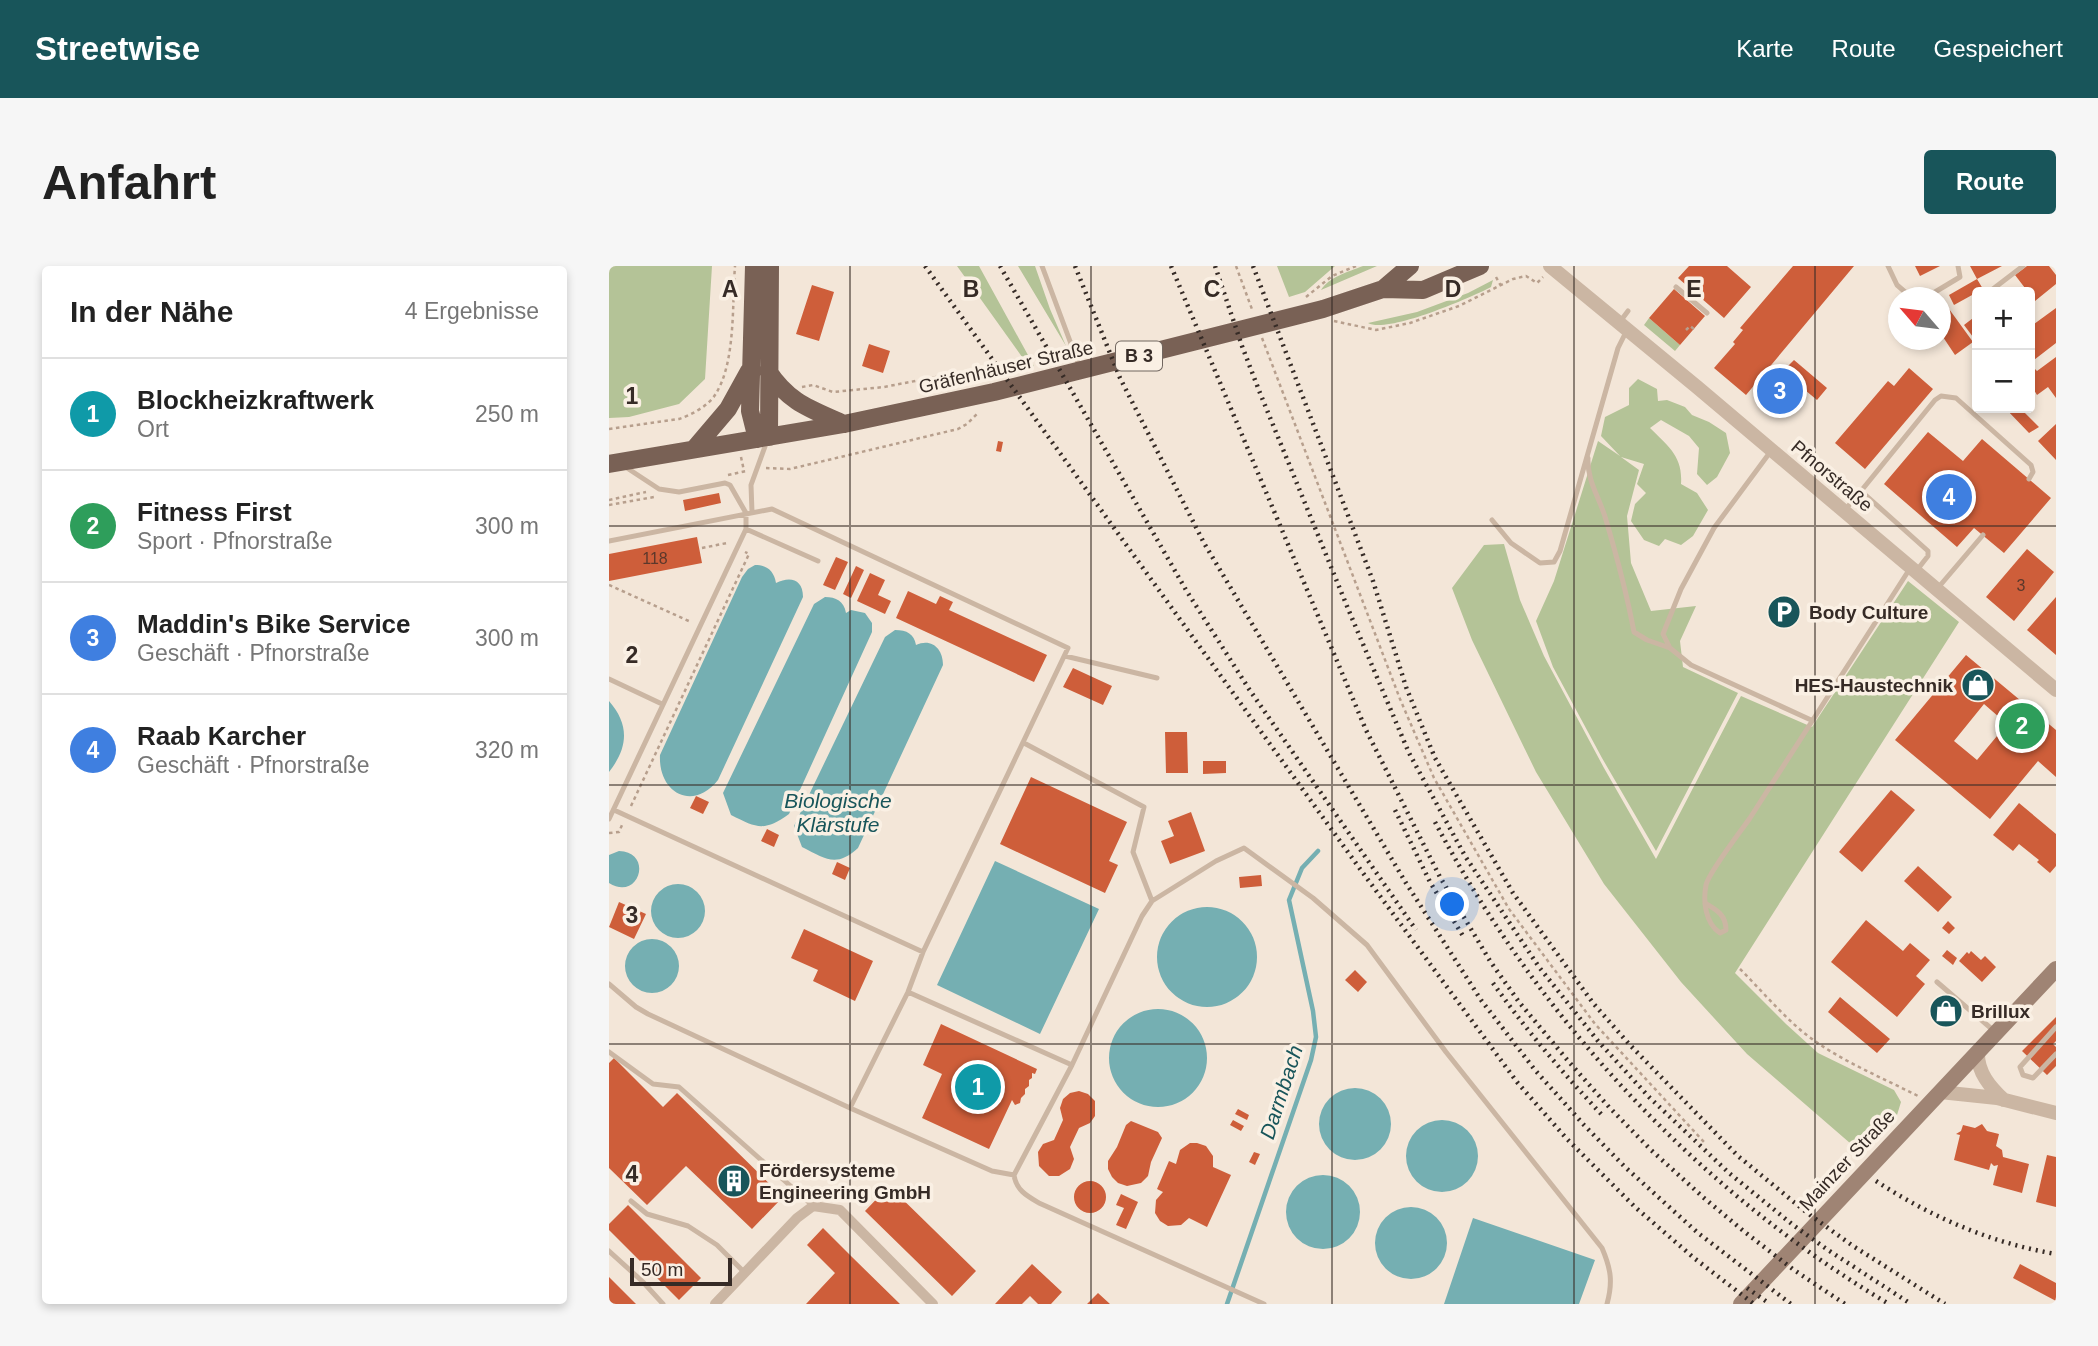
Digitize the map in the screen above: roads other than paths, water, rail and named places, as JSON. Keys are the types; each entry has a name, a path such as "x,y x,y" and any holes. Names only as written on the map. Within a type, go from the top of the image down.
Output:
{"main road":[{"path":"754,266 751,335 760,368 763,438"},
{"path":"694,449 760,368 770,336 771,266"},
{"name":"Gräfenhäuser Straße","path":"1383,289 1410,266"},
{"name":"Gräfenhäuser Straße","path":"612,462 844,424 994,393 1323,309 1383,289 1423,290 1480,266"},
{"path":"760,368 791,398 844,424"},
{"name":"Mainzer Straße","path":"1741,1304 2056,969"}],"street":[{"name":"Pfnorstraße","path":"1549,266 1624,321 1676,364 1772,450 2056,690"},
{"path":"1977,1052 1981,1072 2004,1100"},
{"path":"1935,1097 2004,1100 2056,1113"},
{"path":"715,1304 797,1218 813,1206 840,1210 933,1304"}],"lane":[{"path":"1042,266 1081,371"},
{"path":"1888,266 1899,287"},
{"path":"1943,287 1960,277 1958,266"},
{"path":"1996,287 2023,266"},
{"path":"1676,287 1707,313"},
{"path":"1492,520 1511,542 1540,563 1554,562 1560,551 1624,321"},
{"path":"751,335 770,336"},
{"path":"1844,511 1941,396 1956,398 2031,465 2033,472 2029,479"},
{"path":"609,819 746,529 751,485 763,438"},
{"path":"1588,449 1588,473 1605,518 1634,632 1670,648 1691,665 1811,720"},
{"path":"1670,648 1663,634 1681,589 1714,528 1772,450"},
{"path":"612,462 659,489 678,492 725,483 749,512"},
{"path":"1705,903 1719,911 1726,921 1726,930 1720,933 1714,929 1706,914 1705,903 1707,882 1811,720 1913,570 1928,556 1928,551 1861,491"},
{"path":"609,541 772,509 1068,649 851,1108"},
{"path":"746,529 818,561"},
{"path":"1937,590 1983,535"},
{"path":"1065,656 1157,678"},
{"path":"609,680 662,704"},
{"path":"1024,743 1144,807 1133,852 1152,901"},
{"path":"614,810 923,952"},
{"path":"1264,1304 1038,1203 1023,1194 1014,1175 1072,1065 1152,901 1216,861 1244,848 1313,898 1367,945 1446,1052 1595,1237 1611,1270 1607,1304"},
{"path":"1937,982 1996,1032"},
{"path":"609,984 648,1014 992,1171 1014,1175"},
{"path":"908,992 1072,1065"},
{"path":"2056,1027 2020,1067 2023,1075 2033,1078 2056,1054"},
{"path":"609,1052 653,1084 679,1087 813,1206"},
{"path":"631,1201 647,1214 688,1226 717,1245 745,1273"},
{"path":"609,1251 663,1304"}],"water":[{"path":"755,565 769,570 776,583 791,580 798,583 803,597 718,780 698,795 679,794 665,779 660,755 742,577"},
{"name":"Biologische Klärstufe","path":"825,597 839,600 846,613 851,610 865,613 872,623 872,632 789,814 767,826 754,825 731,815 723,793 814,604"},
{"name":"Biologische Klärstufe","path":"895,630 909,633 916,645 927,643 935,646 941,654 943,665 858,848 837,860 824,858 802,847 794,826 885,637"},
{"path":"609,701 621,719 624,737 620,754 609,772"},
{"path":"619,851 630,853 639,867 635,881 628,886 619,887 609,883 609,855"},
{"path":"995,861 1099,909 1040,1034 937,985"},
{"path":"678,884 697,892 705,911 697,930 678,938 659,930 651,911 659,892"},
{"path":"1207,907 1226,911 1242,922 1253,938 1257,957 1253,976 1242,992 1226,1003 1207,1007 1188,1003 1172,992 1161,976 1157,957 1161,938 1172,922 1188,911"},
{"path":"652,939 671,947 679,966 671,985 652,993 633,985 625,966 633,947"},
{"path":"1148,1009 1168,1009 1193,1023 1204,1039 1207,1058 1204,1077 1193,1093 1168,1107 1148,1107 1131,1099 1117,1085 1109,1068 1109,1048 1117,1031 1131,1017"},
{"path":"1362,1088 1381,1098 1389,1110 1389,1138 1381,1150 1369,1158 1348,1160 1329,1150 1321,1138 1319,1117 1329,1098 1341,1090"},
{"path":"1442,1120 1456,1123 1468,1130 1475,1142 1478,1156 1475,1170 1468,1182 1456,1189 1442,1192 1428,1189 1416,1182 1409,1170 1406,1156 1409,1142 1416,1130 1428,1123"},
{"path":"1323,1175 1337,1178 1349,1186 1357,1198 1360,1212 1357,1226 1349,1238 1337,1246 1323,1249 1309,1246 1297,1238 1289,1226 1286,1212 1289,1198 1297,1186 1309,1178"},
{"path":"1418,1207 1437,1217 1445,1229 1445,1257 1437,1269 1425,1277 1404,1279 1385,1269 1377,1257 1375,1236 1385,1217 1397,1209"},
{"path":"1473,1218 1595,1260 1579,1304 1444,1304"}],"waterway":[{"name":"Darmbach","path":"1227,1304 1311,1060 1316,1037 1289,900 1302,868 1318,851"}],"railway":[{"path":"925,266 1517,1082 1566,1138 1635,1207 1694,1258 1754,1304"},
{"path":"1000,266 1186,590 1249,689 1416,930"},
{"path":"1075,266 1120,378 1204,543 1406,883 1481,1000 1535,1070 1625,1167 1698,1233 1791,1304"},
{"path":"1171,266 1366,730 1440,877 1490,961 1519,1002 1569,1062 1651,1150 1746,1233 1845,1304"},
{"path":"1215,266 1260,393 1409,753 1465,856 1539,967 1598,1041 1649,1097 1729,1173 1793,1225 1911,1304"},
{"path":"1253,266 1373,581 1406,687 1435,758 1513,893 1593,1003 1738,1156 1806,1212 1853,1246 1945,1304"},
{"path":"1395,810 1430,882 1463,936"},
{"path":"1435,822 1476,895 1523,964 1574,1031 1629,1094 1688,1153 1752,1208 1819,1259 1889,1304"},
{"path":"1493,983 1545,1051 1602,1115"},
{"path":"1876,1181 1918,1206 1962,1227 2008,1243 2056,1254"},
{"path":"1747,1288 1770,1304"}],"place":[{"name":"Maddin's Bike Service","path":"1780,391"},
{"name":"Raab Karcher","path":"1949,497"},
{"name":"Body Culture","path":"1784,612"},
{"name":"HES-Haustechnik","path":"1978,685"},
{"name":"Fitness First","path":"2022,726"},
{"name":"Brillux","path":"1946,1011"},
{"name":"Blockheizkraftwerk","path":"978,1087"},
{"name":"Fördersysteme Engineering GmbH","path":"734,1181"}]}
